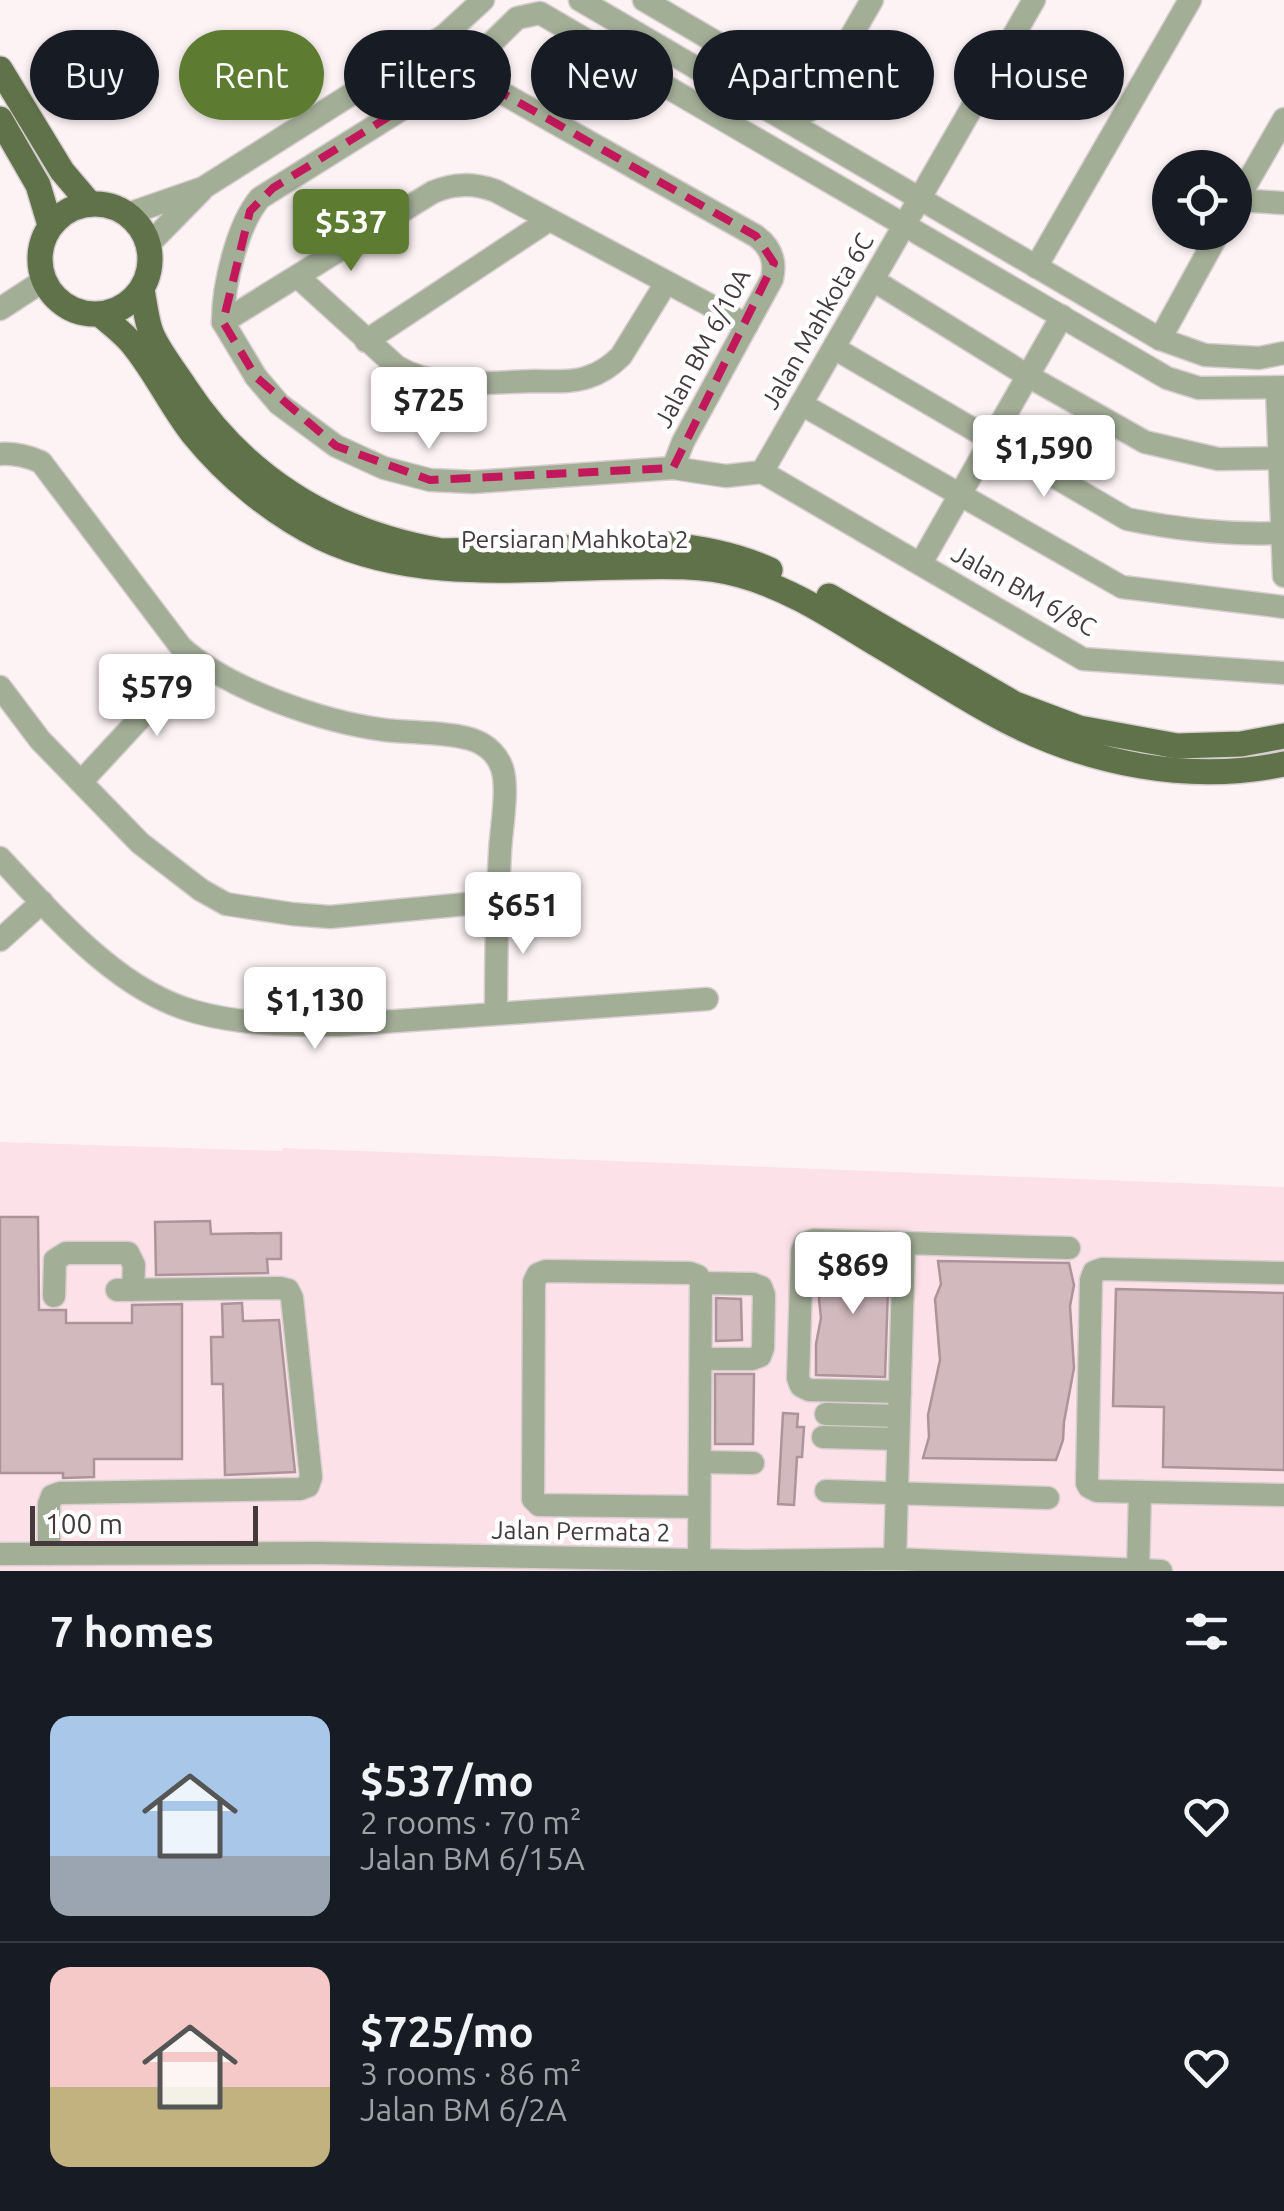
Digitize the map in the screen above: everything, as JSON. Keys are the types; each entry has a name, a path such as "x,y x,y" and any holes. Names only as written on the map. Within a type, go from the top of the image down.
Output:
{"main road":[{"path":"0,69 62,171 90,204"},
{"path":"0,120 38,185 50,225"},
{"path":"90,204 128,214 141,227 151,260 142,290 131,302 101,314 83,314 66,307 53,296 39,267 39,252 50,225 61,214 90,204"},
{"name":"Persiaran Mahkota 2","path":"142,290 154,339 223,438 294,498 366,532 442,551 667,544 746,559 837,600 1067,747 1158,769 1202,772 1284,764"},
{"name":"Persiaran Mahkota 2","path":"101,314 134,346 192,432 249,490 320,537 358,552 399,564 443,570 664,566 739,575 811,604 1010,712 1178,746 1241,744 1284,736"}],"street":[{"path":"128,214 203,188 446,35 483,0"},
{"path":"580,0 1160,339 1205,356 1259,358 1284,353"},
{"path":"644,0 695,30"},
{"path":"855,30 872,0"},
{"name":"Jalan Mahkota 6C","path":"762,472 1034,0"},
{"path":"1036,267 1190,0"},
{"path":"505,30 517,18 540,13 1167,378 1199,388 1280,388 1284,576"},
{"name":"Jalan BM 6/10A","path":"511,97 760,239 770,251 773,274 683,442 673,468"},
{"path":"1252,174 1284,119"},
{"path":"384,120 260,198 246,218 226,285 222,322 256,377 279,404 336,446 384,468 430,480 474,482 673,468 726,476 762,472"},
{"path":"798,127 802,120"},
{"path":"222,322 428,195 450,186 473,185 488,188 747,325"},
{"path":"149,244 203,188"},
{"path":"1252,202 1284,202"},
{"path":"366,341 549,220"},
{"path":"1160,339 1209,250"},
{"path":"298,276 402,370 453,383 582,379 603,371 621,356 666,282"},
{"path":"872,280 1145,442 1218,460 1282,459"},
{"path":"0,309 43,281"},
{"path":"921,564 1062,316"},
{"path":"834,348 1127,519 1217,532 1283,533"},
{"path":"801,404 1122,587 1284,607"},
{"path":"0,454 13,453 41,462 194,660 292,708 383,730 472,739 490,750 504,778 496,1013"},
{"name":"Jalan BM 6/8C","path":"762,472 1083,658 1284,673"},
{"path":"81,782 194,660"},
{"path":"0,687 40,740 140,843 200,890 226,904 330,917 498,901"},
{"path":"0,858 107,966 193,1012 286,1025 397,1022 707,998"},
{"path":"0,940 42,902"},
{"path":"899,1416 801,1386 798,1378 802,1251 806,1244 814,1240 1069,1248"},
{"path":"894,1559 904,1243"},
{"path":"49,1554 49,1504 52,1496 60,1493 300,1490 308,1486 311,1477 288,1290 125,1290 134,1264 128,1254 66,1253 55,1260 54,1296"},
{"path":"1284,1273 1102,1268 1094,1272 1087,1484 1097,1491 1284,1495"},
{"path":"698,1560 700,1462 700,1359 702,1283 690,1272 538,1274 534,1282 533,1498 539,1505 699,1507"},
{"path":"700,1359 752,1359 760,1356 764,1348 761,1287 702,1283"},
{"path":"824,1425 899,1416"},
{"path":"700,1462 752,1463"},
{"path":"826,1492 1048,1498"},
{"path":"1138,1570 1140,1492"},
{"name":"Jalan Permata 2","path":"6,1547 49,1554 322,1562 894,1559 1161,1571"}],"highlighted area":[{"path":"463,71 756,236 774,263 673,468 430,480 336,446 256,377 223,322 250,211 273,188"}],"shaded area":[{"path":"0,1142 282,1151 283,1148 1284,1187 1284,1571 0,1571"}],"building":[{"path":"0,1217 38,1217 39,1310 66,1310 66,1323 132,1323 132,1305 182,1304 182,1459 94,1459 94,1477 0,1473"},
{"path":"210,1221 211,1234 281,1233 281,1259 267,1259 268,1273 156,1275 155,1222"},
{"path":"821,1255 889,1258 885,1377 816,1375 823,1281"},
{"path":"938,1261 1069,1263 1074,1285 1070,1306 1074,1368 1063,1440 1056,1460 923,1458 940,1360 935,1299 941,1284"},
{"path":"1116,1289 1284,1293 1284,1470 1163,1467 1164,1407 1113,1406"},
{"path":"716,1298 741,1299 742,1340 716,1341"},
{"path":"242,1303 243,1321 279,1320 295,1472 225,1475 223,1384 212,1384 211,1337 223,1337 222,1304"},
{"path":"715,1374 754,1374 753,1444 715,1444"},
{"path":"783,1413 798,1414 797,1427 804,1427 802,1457 797,1457 794,1505 778,1504"}]}
